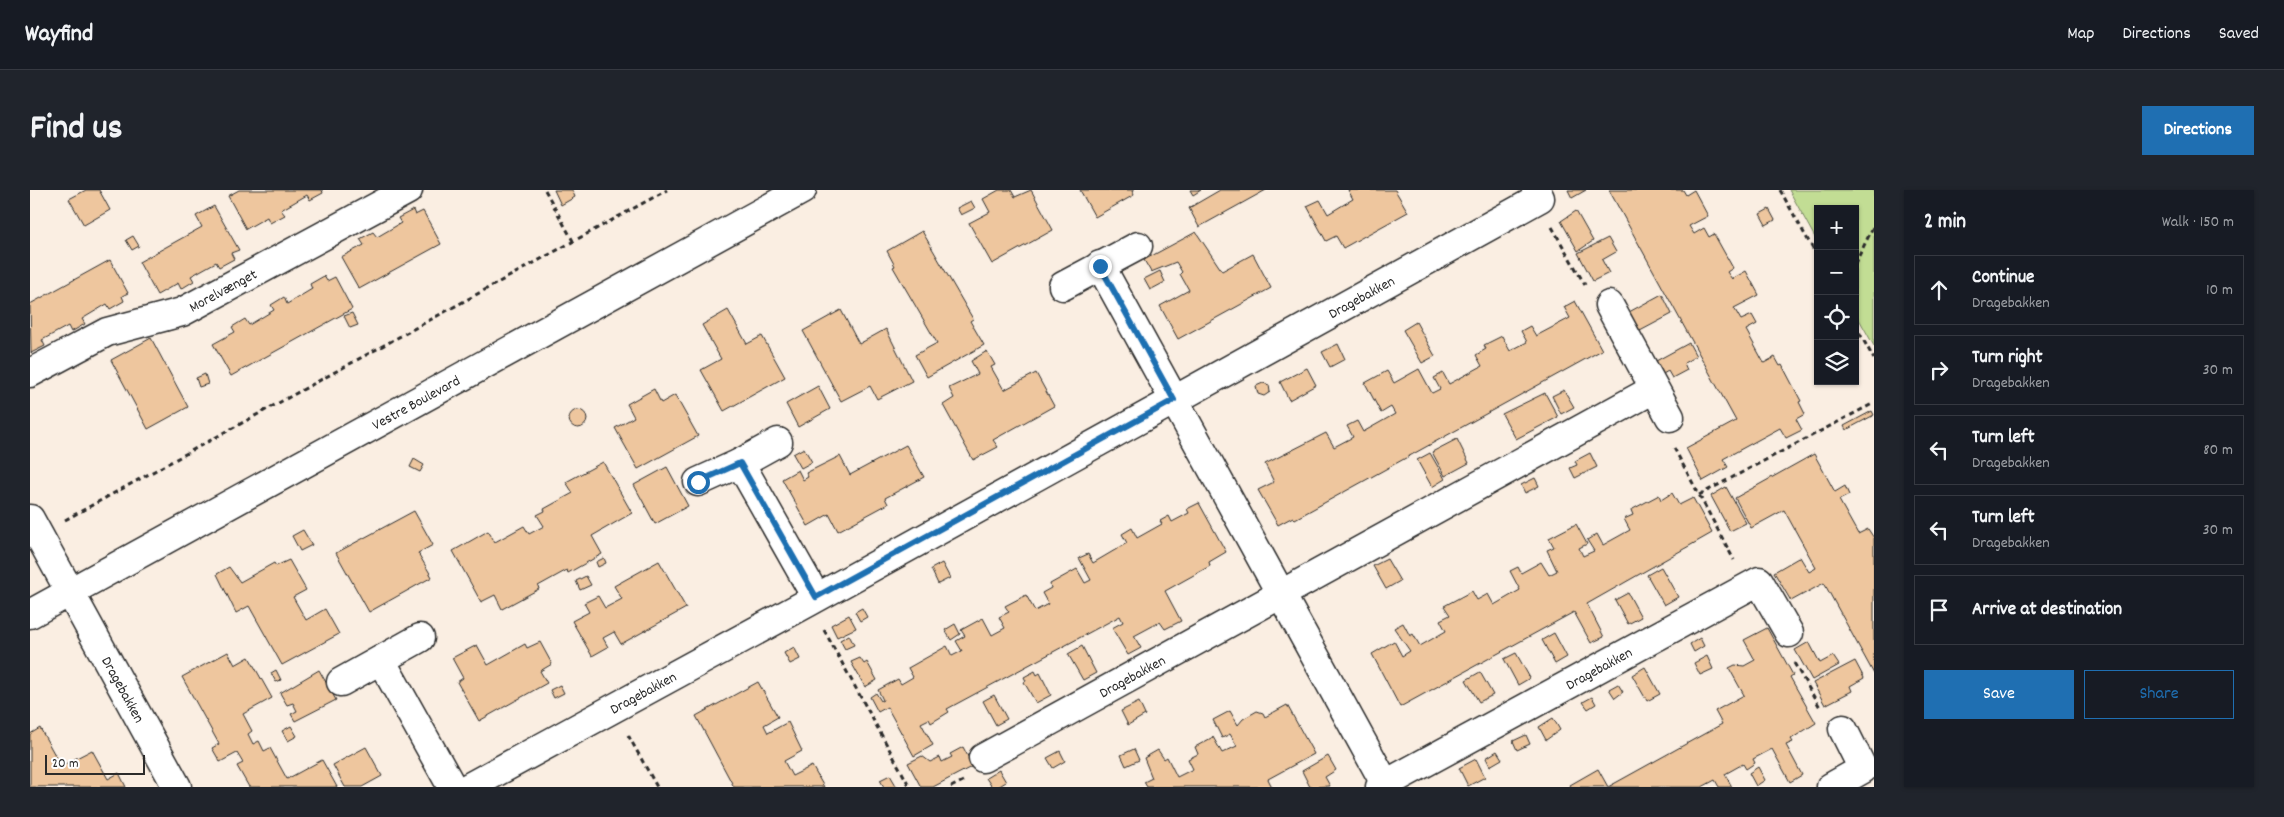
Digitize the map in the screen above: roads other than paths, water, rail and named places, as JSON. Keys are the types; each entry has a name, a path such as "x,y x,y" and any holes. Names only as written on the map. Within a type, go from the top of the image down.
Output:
{"street":[{"name":"Morelvænget","path":"30,373 107,332 182,312 408,190"},
{"name":"Vestre Boulevard","path":"30,614 802,190"},
{"name":"Dragebakken","path":"469,787 1174,400 1538,194"},
{"path":"1062,286 1138,246"},
{"name":"Dragebakken","path":"1100,266 1281,594 1384,786 1759,581 1789,633"},
{"path":"1609,305 1670,417"},
{"name":"Dragebakken","path":"984,758 1654,389"},
{"path":"698,482 740,463 778,442"},
{"path":"740,463 812,600"},
{"name":"Dragebakken","path":"34,527 177,787"},
{"path":"341,682 420,638"},
{"path":"381,660 452,787"},
{"path":"1830,787 1863,769 1843,729"}]}
